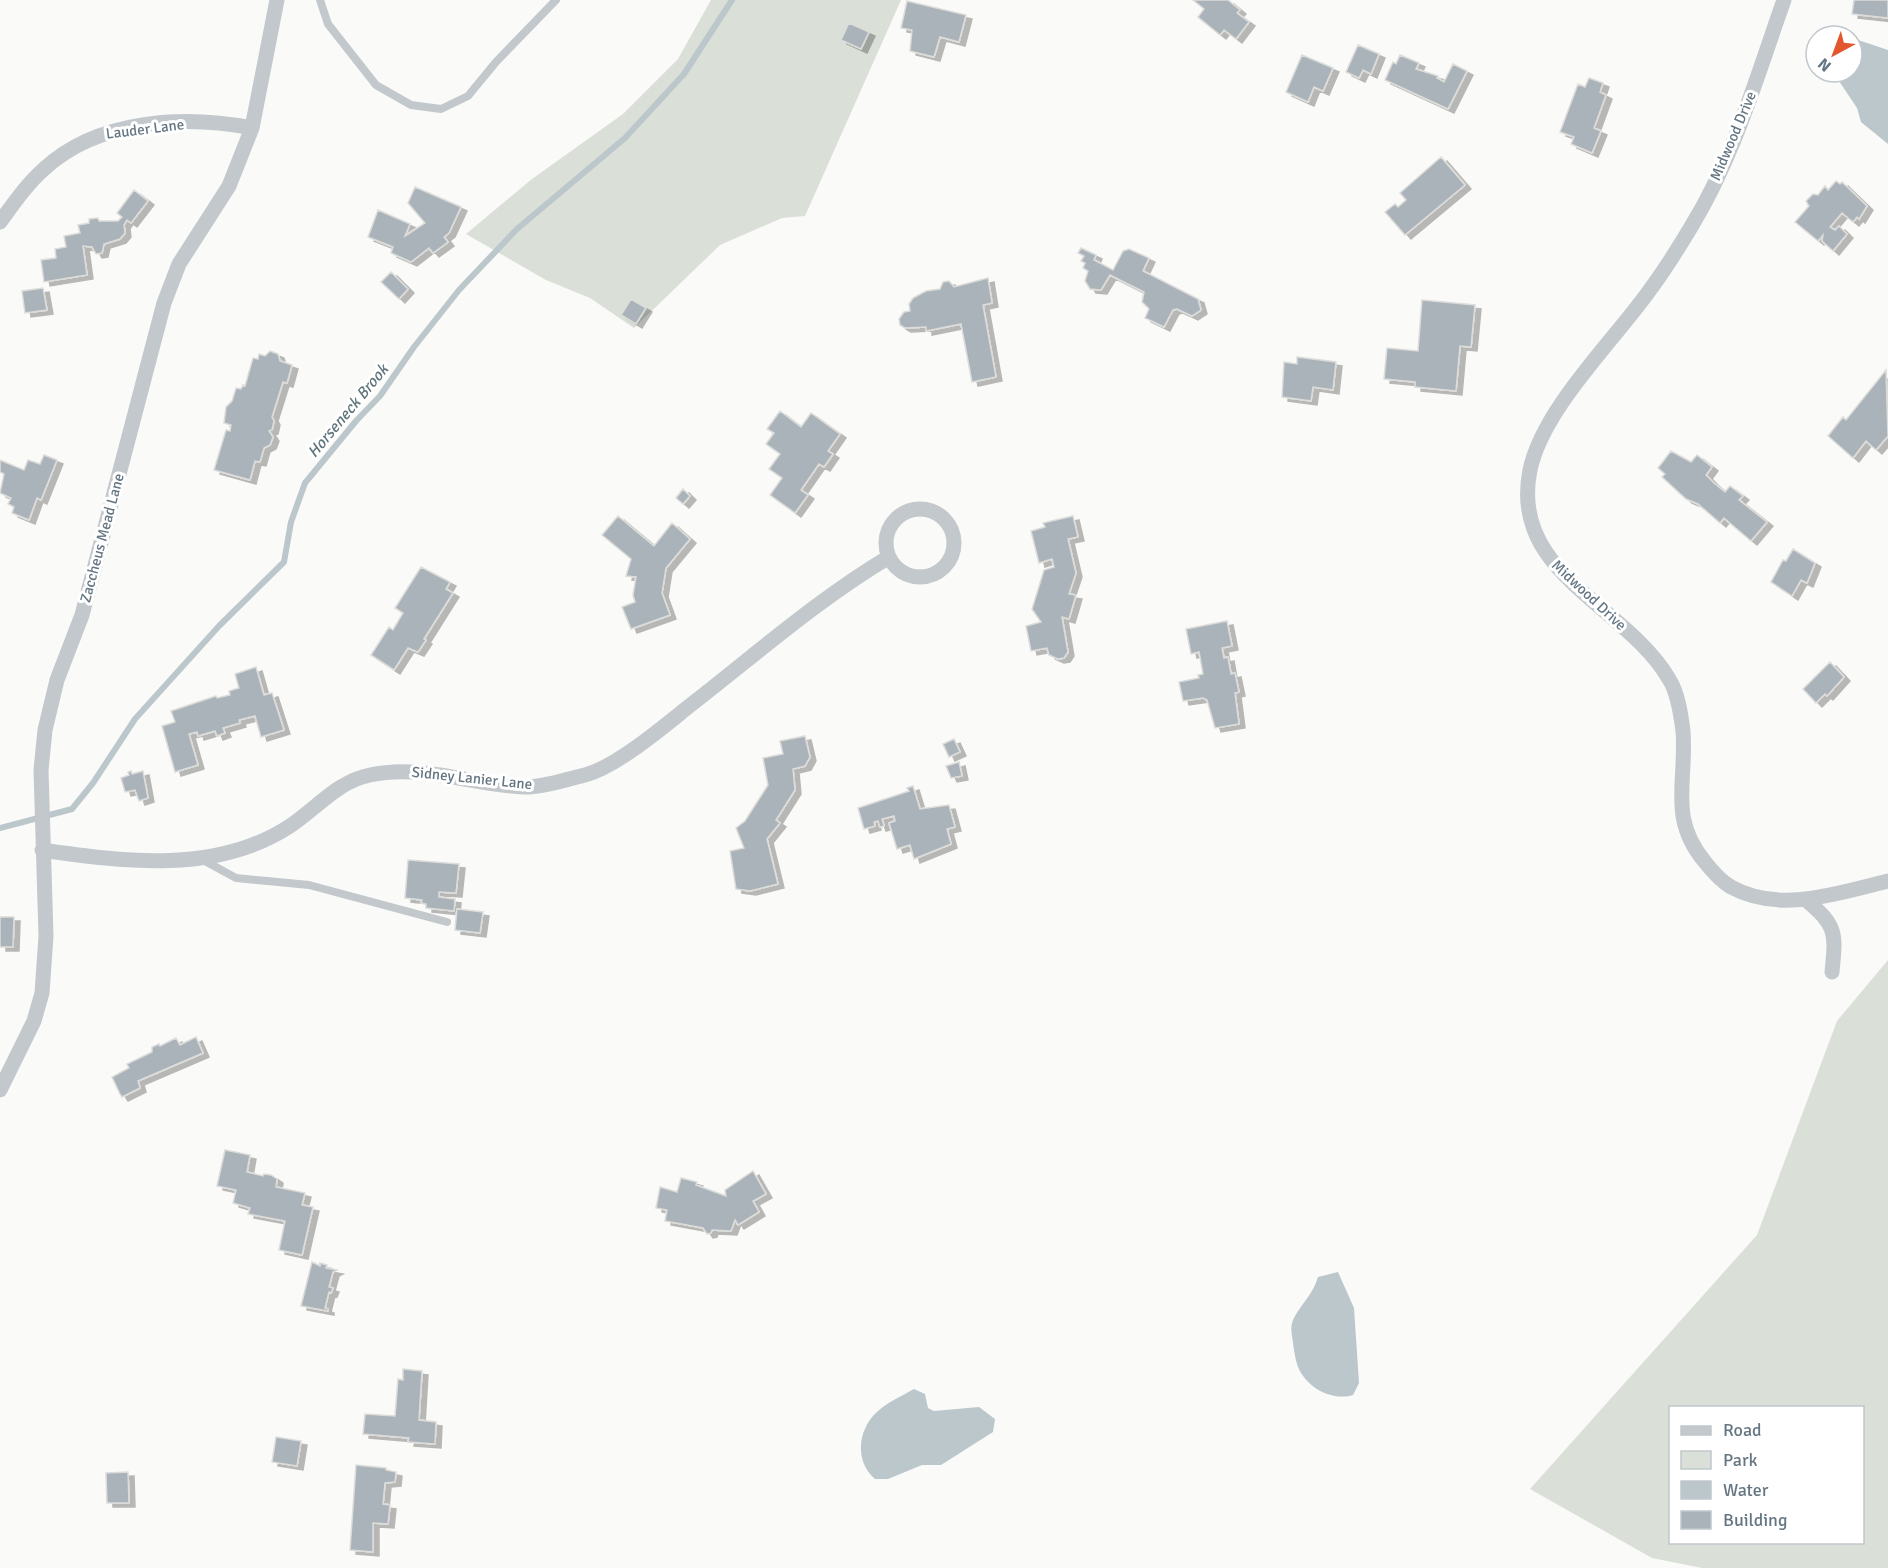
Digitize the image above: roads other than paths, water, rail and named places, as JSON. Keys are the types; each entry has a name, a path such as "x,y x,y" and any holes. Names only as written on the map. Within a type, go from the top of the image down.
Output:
{"street":[{"name":"Zaccheus Mead Lane","path":"0,1090 34,1021 42,993 46,936 41,806 45,730 57,680 82,615 164,303 179,264 229,186 252,128 277,0"},
{"name":"Midwood Drive","path":"1784,0 1728,154 1693,224 1653,286 1555,415 1538,446 1530,471 1528,496 1531,523 1546,555 1576,586 1650,653 1671,680 1683,731 1680,807 1684,828 1694,849 1729,886 1753,896 1778,902 1805,899 1888,881"},
{"name":"Lauder Lane","path":"0,222 26,186 45,167 98,135 128,128 166,124 220,122 252,128"},
{"path":"925,509 939,515 951,528 953,550 947,564 936,573 922,577 910,576 899,570 889,557 887,533 897,518 907,512 925,509"},
{"name":"Sidney Lanier Lane","path":"42,843 83,856 184,861 201,859 223,856 254,845 290,826 336,790 368,775 413,770 531,787 588,774 641,744 842,586 889,557"},
{"path":"1805,899 1831,926 1836,938 1833,972"}],"lane":[{"path":"320,0 328,24 376,86 411,105 441,110 468,96 496,62 556,0"},
{"path":"201,859 236,878 309,885 447,922"}],"water":[{"path":"1864,42 1888,50 1888,144 1861,122 1857,108 1841,84 1864,84"},
{"path":"1338,1272 1354,1308 1359,1383 1353,1395 1343,1397 1323,1392 1304,1377 1296,1362 1291,1330 1293,1320 1311,1293 1318,1277"},
{"path":"914,1389 925,1394 928,1408 934,1411 979,1407 995,1419 993,1432 941,1465 922,1465 888,1479 875,1479 868,1472 861,1454 862,1436 871,1419 881,1408"}],"waterway":[{"name":"Horseneck Brook","path":"0,828 72,809 93,783 135,719 219,626 284,562 291,522 305,483 356,421 380,396 414,347 459,290 517,229 625,138 684,74 732,0"}]}
